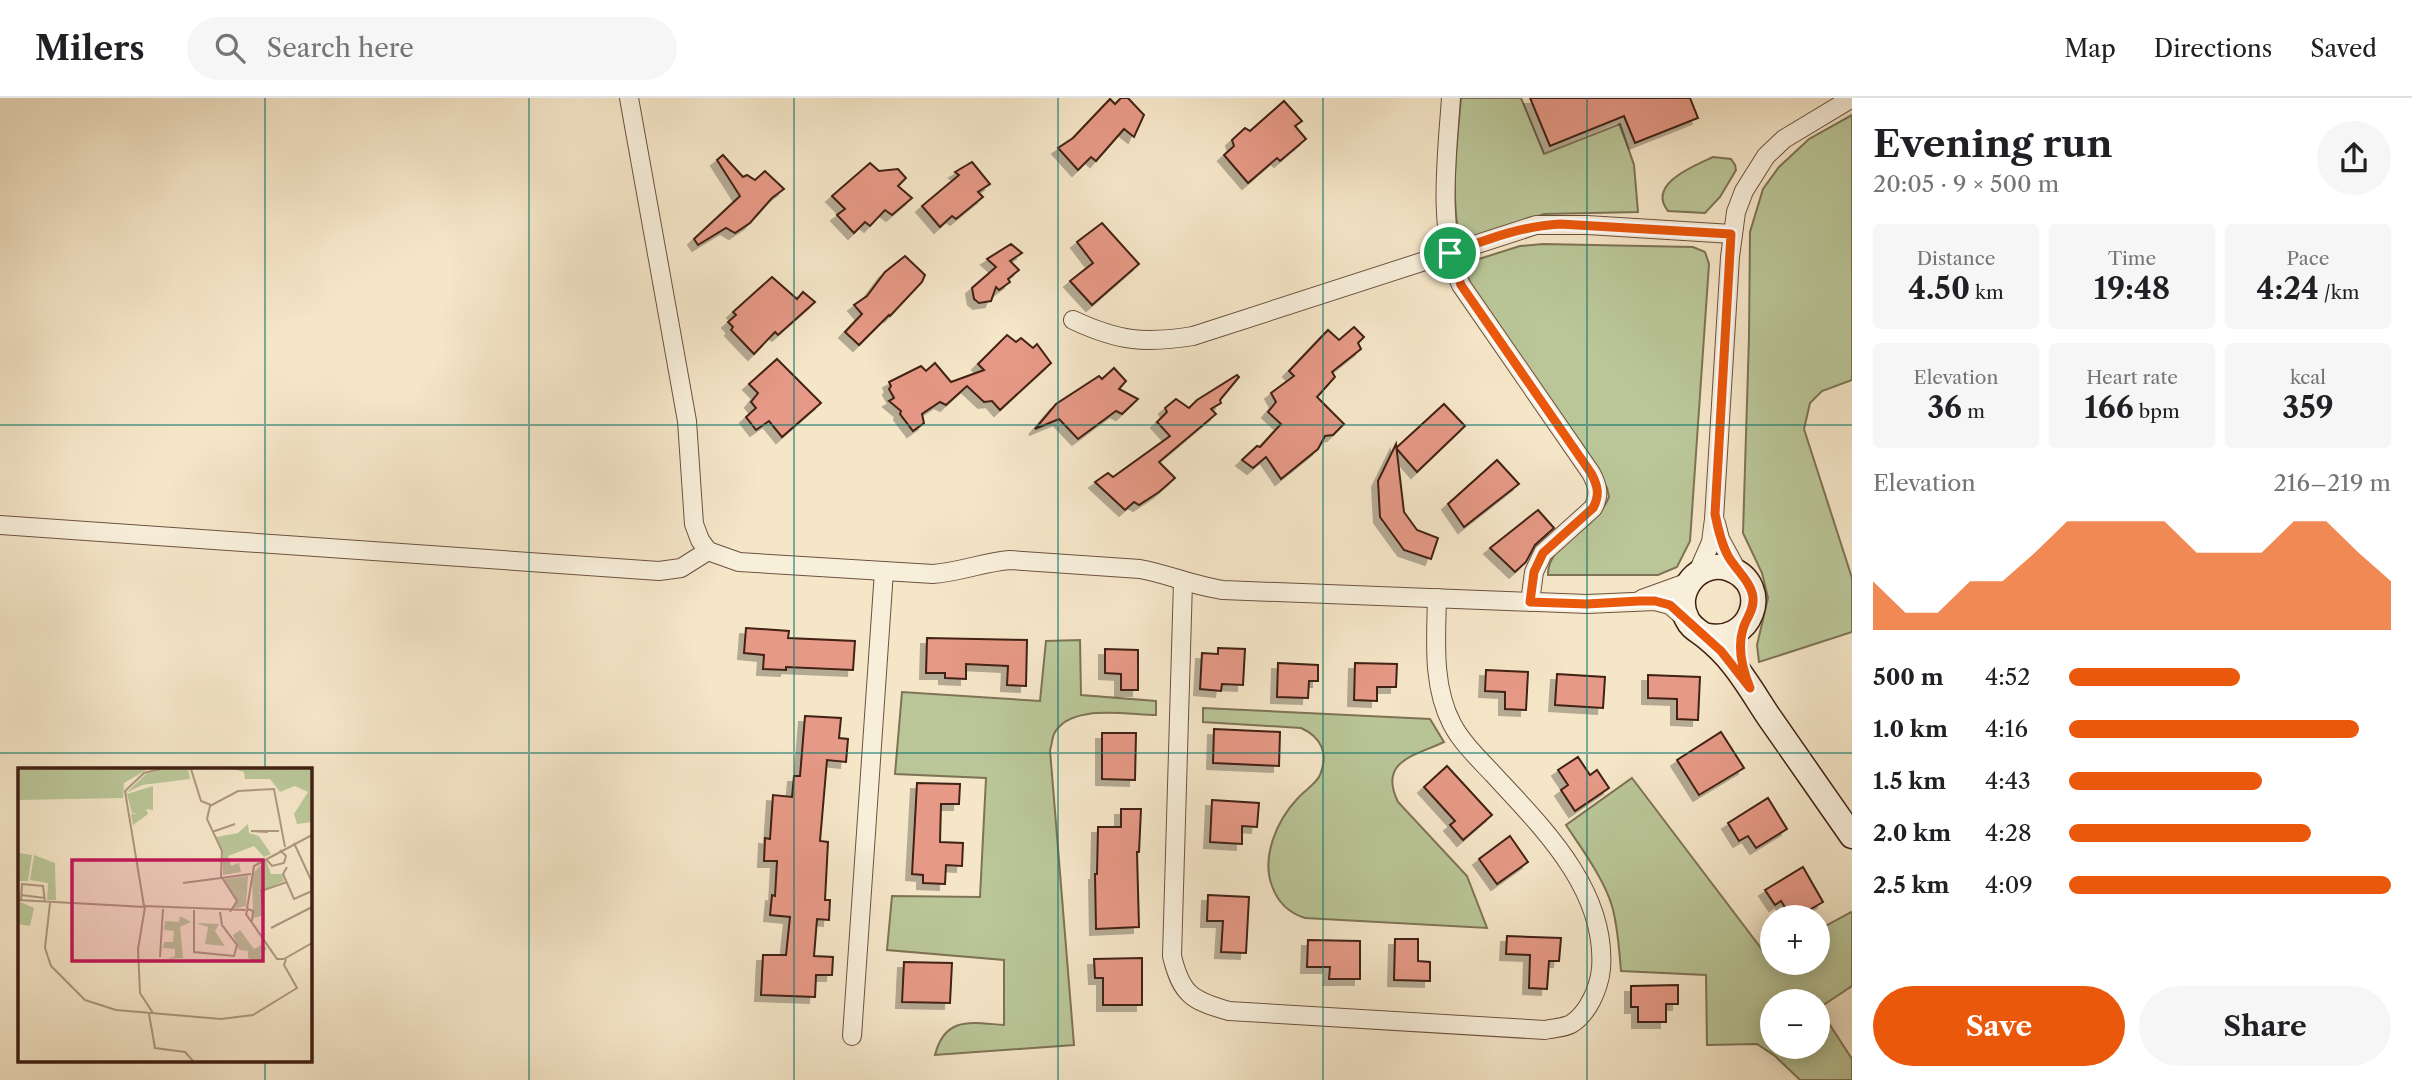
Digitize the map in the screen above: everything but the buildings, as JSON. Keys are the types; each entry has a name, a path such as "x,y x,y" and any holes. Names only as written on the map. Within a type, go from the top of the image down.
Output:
{"main road":[{"path":"1695,627 1720,638 1743,627 1749,619 1753,600 1751,589 1739,574 1718,567 1707,569 1693,578 1682,600 1695,627 1733,664 1852,836"},
{"path":"1743,627 1742,660 1750,688"}],"street":[{"path":"629,98 687,421 694,524 699,540 708,551 739,562 884,572 933,574 1010,560 1140,569 1223,590 1587,604 1655,601 1670,605 1695,627"},
{"path":"1451,98 1447,168 1450,253 1461,285 1591,473 1598,490 1593,508 1543,553 1534,572 1530,602"},
{"path":"1639,601 1693,578 1711,542 1715,514 1731,234 1744,191 1766,156 1784,139 1852,98"},
{"path":"1073,320 1123,338 1161,341 1193,335 1536,225 1587,225 1731,234"},
{"path":"1715,514 1720,539 1739,574"},
{"path":"0,525 659,571 681,568 708,551"},
{"path":"852,1036 884,572"},
{"path":"1183,582 1172,956 1177,979 1186,991 1207,1005 1229,1010 1545,1030 1571,1024 1589,1005 1600,983 1602,956 1597,925 1584,892 1564,856 1452,725 1440,692 1436,655 1437,598"}],"green space":[{"path":"1461,98 1521,98 1544,154 1620,124 1634,165 1638,212 1544,214 1460,242 1455,188"},
{"path":"1852,115 1852,380 1822,391 1810,403 1804,429 1852,578 1852,632 1759,662 1757,645 1768,598 1762,573 1743,533 1750,232 1763,189 1779,167 1809,139"},
{"path":"1713,157 1731,159 1736,170 1720,197 1705,213 1668,211 1663,201 1663,192 1668,184 1685,170"},
{"path":"1543,244 1693,247 1705,252 1709,264 1690,541 1677,567 1658,575 1548,575 1552,558 1602,510 1609,497 1607,488 1471,285 1463,264 1520,246"},
{"path":"1080,640 1081,695 1156,701 1156,715 1085,714 1062,724 1053,737 1050,750 1074,1045 935,1055 940,1042 953,1027 971,1023 1004,1025 1004,960 887,950 892,896 980,897 986,778 895,774 902,692 1040,701 1046,641"},
{"path":"1203,708 1430,719 1444,742 1402,762 1393,777 1393,788 1398,802 1467,876 1487,928 1305,918 1289,910 1277,897 1272,886 1268,863 1270,851 1278,828 1290,807 1320,775 1324,760 1321,747 1314,736 1301,728 1203,722"},
{"path":"1632,778 1760,947 1760,975 1830,975 1830,923 1851,912 1852,986 1830,1001 1830,989 1760,989 1760,1046 1707,1045 1706,975 1621,971 1612,906 1592,864 1566,825"},
{"path":"1830,1025 1852,1059 1852,1080 1800,1080 1778,1059 1830,1059"}],"route":[{"path":"1536,225 1587,225 1731,234 1715,514 1720,539 1739,574 1751,589 1752,609 1743,627 1741,643 1742,660 1750,688 1721,651 1670,605 1655,601 1587,604 1530,602 1534,572 1543,553 1593,508 1598,490 1591,473 1461,285 1450,253 1536,225"}]}
